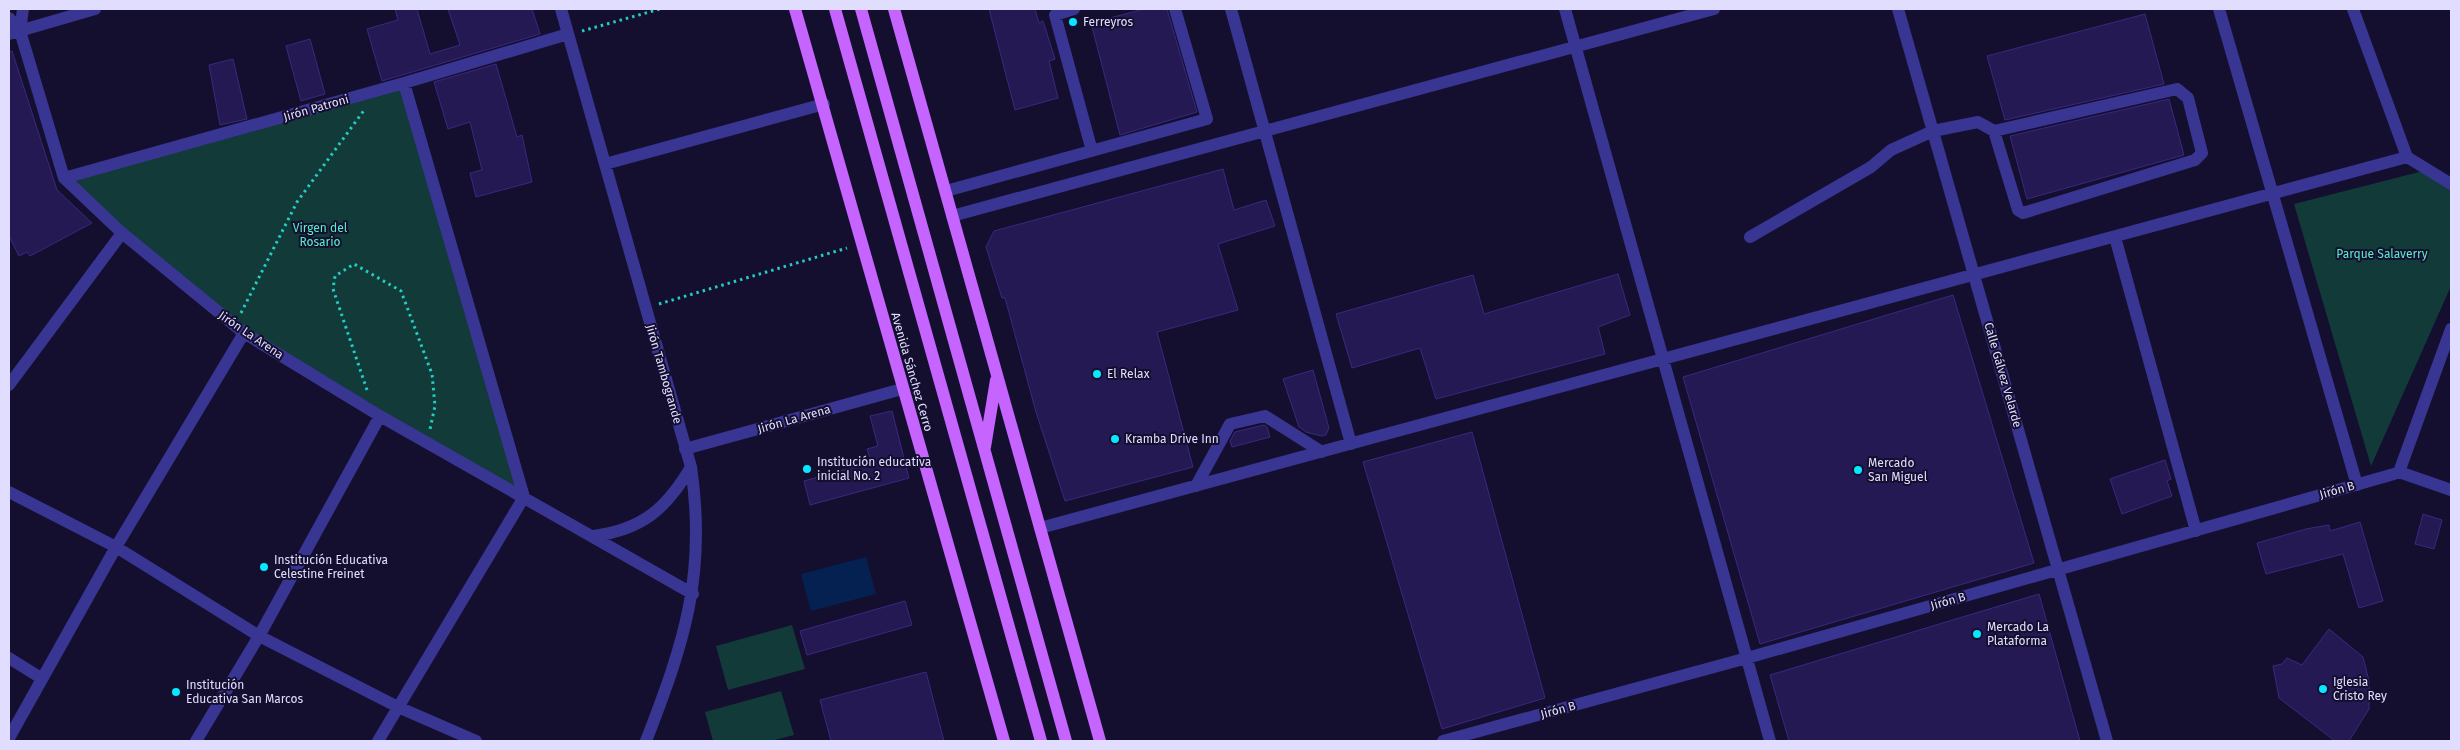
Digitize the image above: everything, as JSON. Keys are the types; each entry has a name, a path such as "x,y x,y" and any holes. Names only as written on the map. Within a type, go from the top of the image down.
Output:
{"main road":[{"name":"Avenida Sánchez Cerro","path":"795,9 824,104 902,389 1004,741"},
{"name":"Avenida Sánchez Cerro","path":"835,9 1041,741"},
{"path":"861,9 1066,741"},
{"path":"894,9 1100,741"},
{"path":"984,452 997,376"}],"street":[{"name":"Jirón La Arena","path":"12,33 23,9"},
{"path":"12,33 95,9"},
{"name":"Jirón Tambogrande","path":"560,9 691,467 695,498 697,543 692,594 684,635 646,741"},
{"path":"1074,9 1055,15 1092,151"},
{"path":"946,192 1207,119 1175,9"},
{"path":"1231,9 1351,444"},
{"path":"1565,9 1770,741"},
{"path":"952,216 1714,9"},
{"name":"Calle Gálvez Velarde","path":"1898,9 2107,741"},
{"path":"2219,9 2356,484"},
{"path":"2354,9 2408,157 2451,184"},
{"name":"Jirón La Arena","path":"9,18 12,33 64,178 122,233 244,326 380,416 594,536 692,594"},
{"name":"Jirón Patroni","path":"64,178 404,83 568,34"},
{"path":"378,741 524,497 404,83"},
{"path":"1750,237 1871,167 1891,150 1933,131 1978,122 1994,131 2177,89 2188,98 2202,154 2196,160 2023,213 2018,210 1994,131"},
{"path":"604,164 824,104"},
{"path":"1040,528 2408,157"},
{"path":"9,385 122,233"},
{"path":"2114,236 2196,530"},
{"path":"9,738 41,678 244,326"},
{"path":"2451,329 2399,472 2451,490"},
{"name":"Jirón La Arena","path":"686,449 902,389"},
{"path":"196,741 259,636 380,416"},
{"path":"1196,486 1230,424 1265,416 1322,452"},
{"path":"594,536 615,533 634,526 651,516 666,503 691,467"},
{"name":"Jirón B","path":"1443,741 1747,658 2399,472"},
{"path":"9,492 116,547 259,636 398,708 476,741"},
{"path":"9,658 41,678"}],"path":[{"path":"568,34 660,9"},
{"path":"244,326 239,316 297,202 369,104"},
{"path":"645,308 862,243"},
{"path":"362,393 370,398 333,290 334,276 354,264 401,292 432,374 435,406 429,432 422,428"}],"green space":[{"name":"Virgen del Rosario","path":"404,83 524,497 244,333 64,178"},
{"name":"Parque Salaverry","path":"2423,171 2451,188 2451,286 2371,466 2294,204"},
{"path":"792,625 805,669 728,690 716,646"},
{"path":"781,691 794,735 771,741 713,741 705,712"}],"water":[{"path":"866,557 876,594 811,611 801,574"}],"building":[{"path":"395,9 417,9 430,54 460,45 448,9 532,9 540,34 382,81 367,29 398,20"},
{"path":"989,9 1035,9 1039,23 1043,21 1055,59 1049,61 1058,98 1015,110"},
{"path":"1144,9 1167,9 1197,112 1120,135 1091,23"},
{"path":"2145,14 2164,84 2005,120 1987,56"},
{"path":"310,39 325,94 301,101 286,46"},
{"path":"12,51 57,190 92,223 30,256 27,252 19,256 9,236 9,52"},
{"path":"233,59 247,119 220,125 209,65"},
{"path":"496,64 517,137 522,135 532,182 476,197 470,173 482,170 470,122 448,129 434,82"},
{"path":"2169,99 2184,155 2027,199 2010,136"},
{"path":"1223,169 1234,210 1266,200 1275,226 1218,244 1238,310 1157,332 1193,467 1065,501 1036,412 1005,298 1002,298 986,247 994,231"},
{"path":"1618,274 1630,315 1598,327 1605,354 1436,399 1420,348 1352,368 1336,314 1473,275 1484,314"},
{"name":"Mercado San Miguel","path":"1953,295 2034,563 1760,644 1683,377"},
{"path":"1313,370 1329,428 1326,435 1321,436 1306,432 1299,427 1283,379"},
{"path":"892,411 909,478 810,505 804,481 871,462 867,449 878,446 870,416"},
{"path":"1264,425 1267,427 1270,437 1232,447 1230,441 1235,432"},
{"path":"1472,432 1545,698 1442,729 1363,462"},
{"path":"2165,460 2171,479 2167,481 2172,496 2122,514 2110,479"},
{"path":"2423,514 2442,520 2434,549 2415,544"},
{"path":"2360,522 2383,601 2359,608 2343,554 2266,574 2257,543 2306,529 2329,525 2330,531"},
{"name":"Mercado La Plataforma","path":"2039,594 2080,741 1789,741 1770,675"},
{"path":"905,601 912,625 807,655 800,631"},
{"name":"Iglesia Cristo Rey","path":"2329,629 2363,657 2369,681 2369,709 2349,741 2335,741 2279,698 2273,666 2282,664 2287,658 2302,665"},
{"path":"926,672 944,741 831,741 820,700"}],"place":[{"name":"Ferreyros","path":"1073,22"},
{"name":"El Relax","path":"1097,374"},
{"name":"Kramba Drive Inn","path":"1115,439"},
{"name":"Institución educativa inicial No. 2","path":"807,469"},
{"name":"Mercado San Miguel","path":"1858,470"},
{"name":"Institución Educativa Celestine Freinet","path":"264,567"},
{"name":"Mercado La Plataforma","path":"1977,634"},
{"name":"Iglesia Cristo Rey","path":"2323,689"},
{"name":"Institución Educativa San Marcos","path":"176,692"}]}
